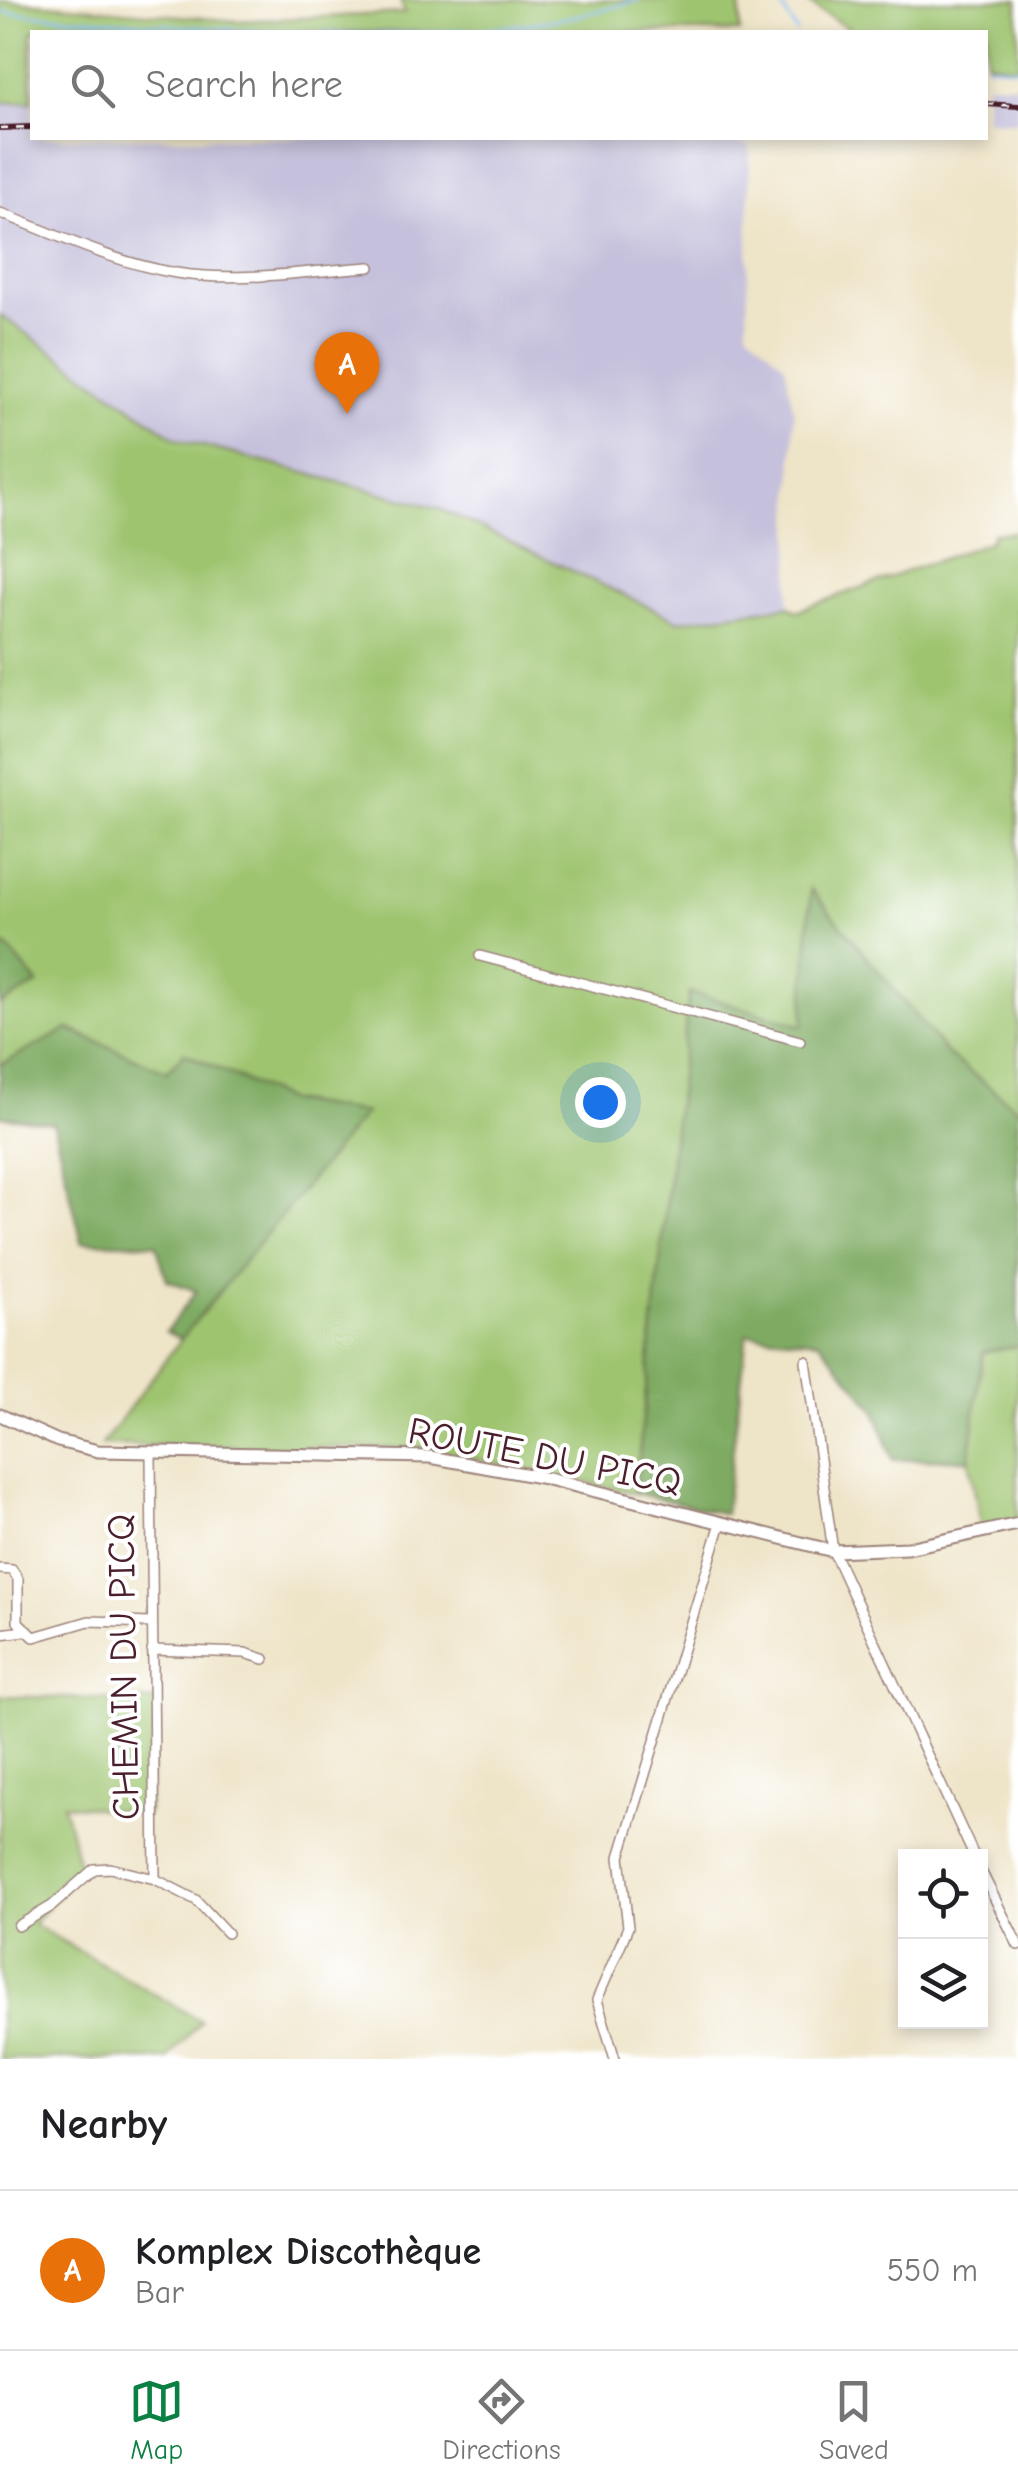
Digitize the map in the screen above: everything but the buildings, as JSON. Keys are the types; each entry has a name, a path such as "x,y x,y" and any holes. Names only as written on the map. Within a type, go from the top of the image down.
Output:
{"street":[{"path":"0,214 116,258 177,274 240,276 370,268"},
{"path":"480,956 800,1040"},
{"path":"806,1361 833,1551 971,1849"},
{"name":"ROUTE DU PICQ","path":"0,1415 85,1448 151,1454 430,1458 540,1478 833,1551 908,1548 1018,1524"},
{"name":"CHEMIN DU PICQ","path":"151,1454 155,1879"},
{"path":"615,2059 596,2000 628,1927 620,1858 721,1523"},
{"path":"0,1569 12,1570 18,1579 18,1622 34,1636 89,1622 152,1623"},
{"path":"0,1634 25,1631"},
{"path":"152,1650 245,1652 264,1659"},
{"path":"18,1926 52,1906 94,1869 155,1879 196,1900 228,1933"},
{"path":"988,1885 1018,1945"}],"shaded area":[{"path":"988,83 1018,84 1018,122 988,120"},
{"path":"30,102 30,140 727,140 750,146 747,330 785,365 794,413 789,606 679,621 438,508 177,439 0,315 0,103"}],"green space":[{"path":"0,0 237,21 405,13 400,0 740,0 740,30 30,30 30,102 0,103"},
{"path":"804,0 1018,0 1018,67 988,62 988,30 851,30"},
{"path":"0,315 177,439 438,508 679,621 789,606 796,611 989,542 993,533 1018,532 1018,1109 948,1055 812,891 803,1026 689,993 635,1493 426,1449 102,1445 181,1339 364,1113 289,1101 185,1053 168,1073 69,1029 0,1065 0,1005 38,984 8,948 0,945"},
{"path":"811,889 948,1055 1018,1109 1018,1346 983,1352 969,1459 893,1460 875,1410 819,1341 747,1334 725,1514 635,1493 689,992 803,1026"},
{"path":"0,945 8,948 38,984 0,1005"},
{"path":"68,1029 167,1072 184,1053 289,1101 365,1113 181,1339 166,1332 196,1291 167,1280 156,1244 82,1242 53,1123 0,1116 0,1065"},
{"path":"1018,1346 1018,1523 981,1528 969,1459 983,1352"},
{"path":"0,1696 158,1701 147,1814 63,1804 80,1869 33,1924 201,2021 167,2059 0,2059"}],"waterway":[{"path":"468,30 565,18 638,0"},
{"path":"778,0 796,30"},
{"path":"0,12 238,30"},
{"path":"988,65 1018,68"}],"railway":[{"path":"988,104 1018,106"},
{"path":"0,128 30,127"}],"place":[{"name":"Komplex Discothèque","path":"347,414"}]}
